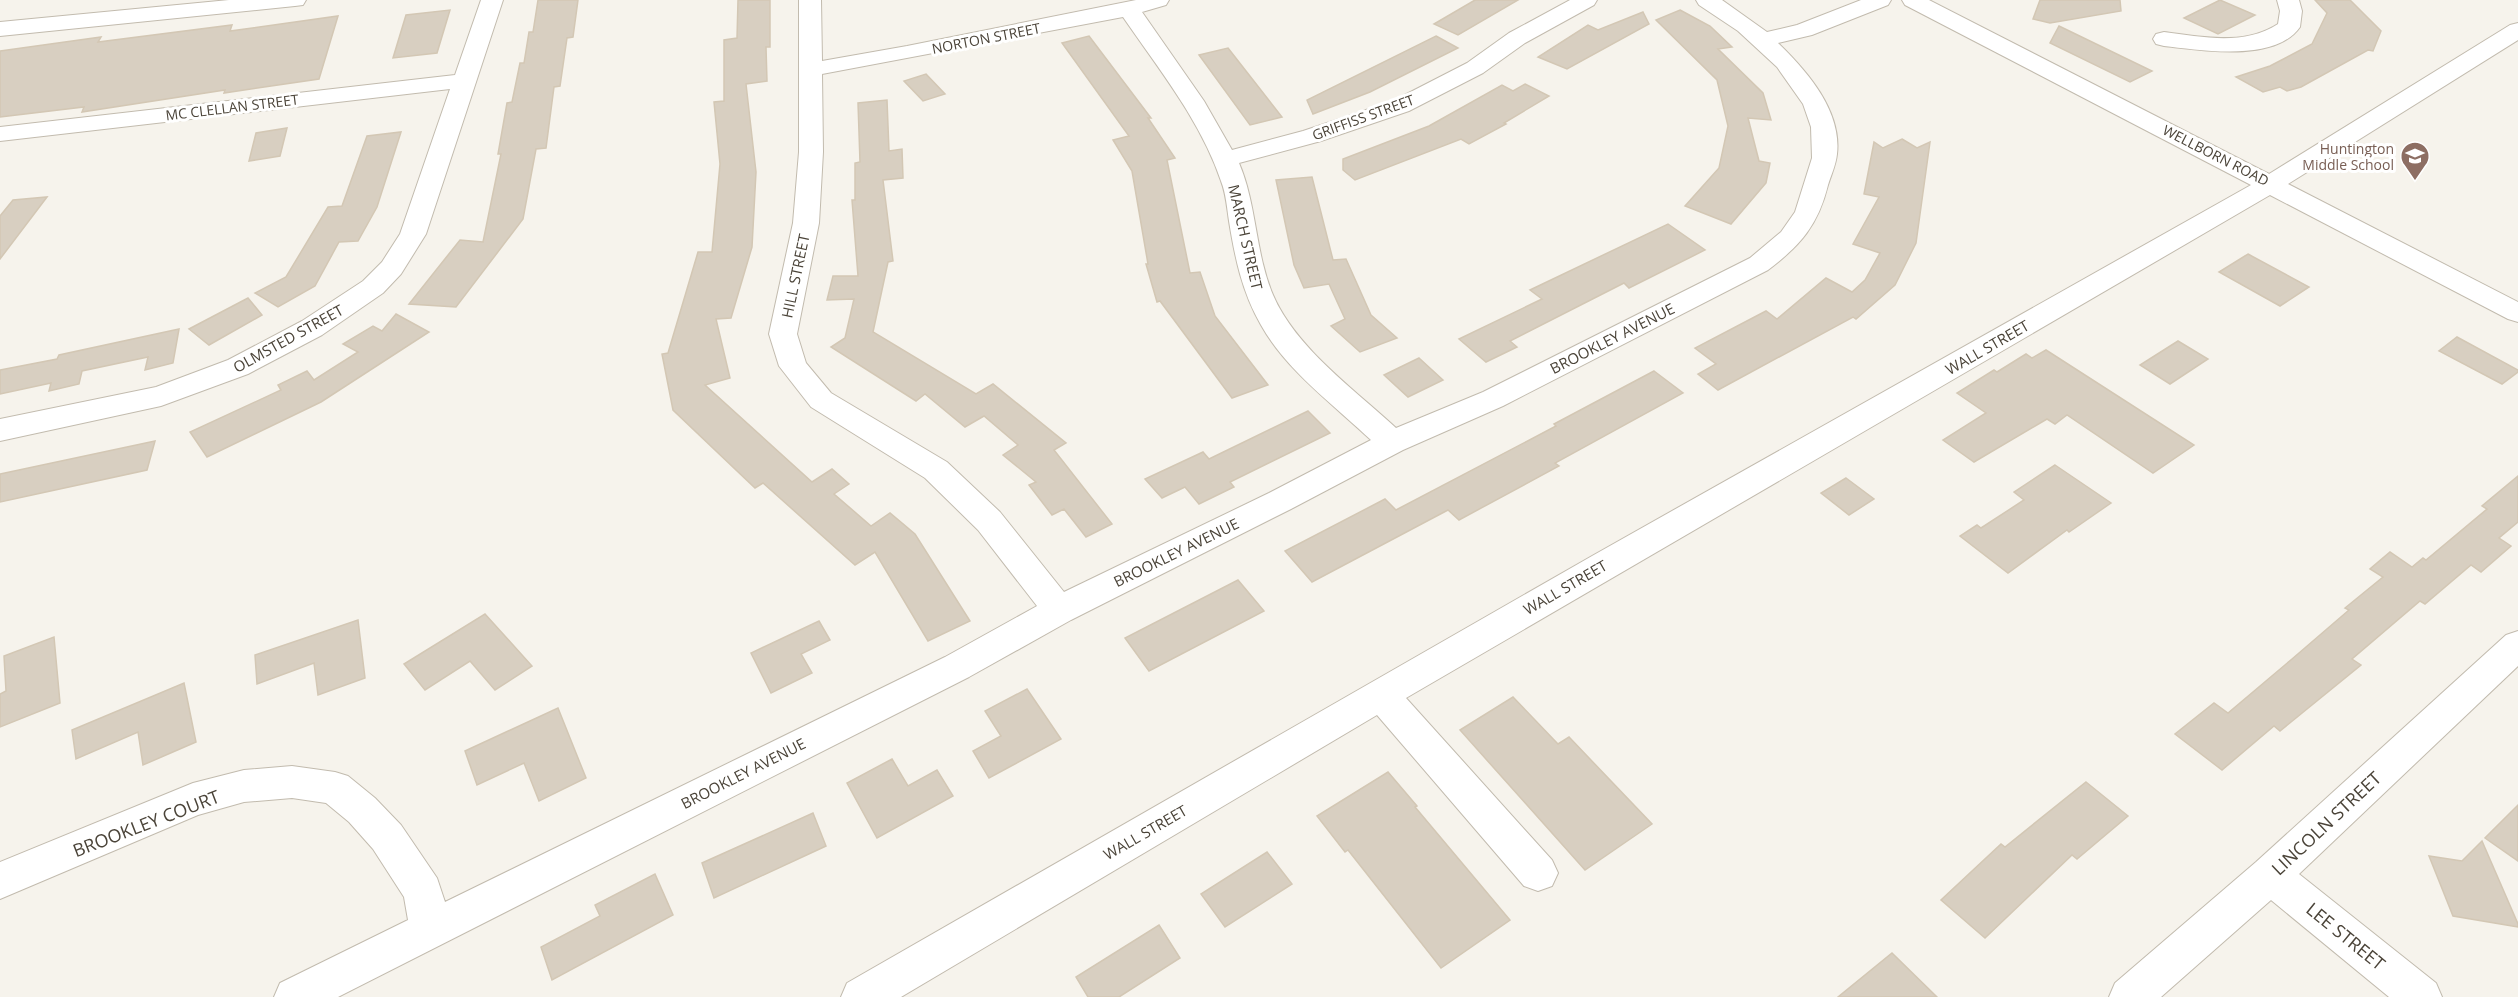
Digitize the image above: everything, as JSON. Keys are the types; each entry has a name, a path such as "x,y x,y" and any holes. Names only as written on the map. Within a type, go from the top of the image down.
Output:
{"street":[{"path":"0,29 295,0"},
{"name":"OLMSTED STREET","path":"0,430 121,405 203,382 246,363 312,328 373,287 392,268 413,234 492,0"},
{"name":"HILL STREET","path":"810,0 811,152 806,223 783,334 793,366 821,400 936,470 989,521 1059,609"},
{"name":"NORTON STREET","path":"812,69 896,55 1129,9 1158,0"},
{"name":"GRIFFISS STREET","path":"1225,159 1312,136 1401,106 1475,68 1517,38 1586,0"},
{"name":"BROOKLEY AVENUE","path":"295,997 957,667 1059,609 1280,501 1392,442 1493,399 1759,264 1793,235 1812,202 1823,165 1825,132 1813,99 1763,40 1707,0"},
{"path":"1763,40 1804,30 1880,0"},
{"name":"WELLBORN ROAD","path":"1913,0 2518,313"},
{"path":"2164,39 2231,45 2252,44 2276,37 2289,27 2291,11 2288,0"},
{"name":"MARCH STREET","path":"1129,9 1192,101 1225,159 1235,183 1250,266 1259,295 1274,324 1304,360 1392,442"},
{"name":"WALL STREET","path":"862,997 1381,694 2271,184 2518,30"},
{"name":"MC CLELLAN STREET","path":"4,138 464,81"},
{"name":"LINCOLN STREET","path":"2130,997 2270,875 2518,645"},
{"path":"1381,694 1539,873"},
{"name":"BROOKLEY COURT","path":"0,881 193,800 244,786 292,782 335,788 362,810 387,837 423,891 430,930"},
{"name":"LEE STREET","path":"2270,875 2421,997"}],"building":[{"path":"538,0 578,0 573,37 567,38 560,86 554,87 546,148 536,149 523,219 456,307 409,304 460,240 483,242 501,154 498,154 507,103 512,102 520,63 524,63 529,32 533,32"},
{"path":"738,0 770,0 770,47 766,47 767,81 746,84 756,172 752,247 731,318 716,319 730,378 705,385 812,482 832,469 849,484 834,494 871,526 890,513 915,534 970,621 928,641 875,552 855,565 763,483 755,488 673,410 662,354 668,353 698,252 712,252 720,164 714,102 724,101 724,40 737,38"},
{"path":"1475,0 1518,0 1458,35 1434,24"},
{"path":"2040,0 2120,0 2121,11 2050,23 2033,19"},
{"path":"2220,0 2255,15 2218,34 2184,18"},
{"path":"2315,0 2350,0 2381,31 2373,51 2368,50 2301,87 2287,91 2280,87 2263,92 2236,77 2270,66 2312,44 2327,13"},
{"path":"450,10 437,53 393,58 406,15"},
{"path":"1680,10 1710,26 1732,47 1718,49 1763,93 1771,120 1748,118 1759,161 1770,163 1766,183 1731,224 1685,206 1719,168 1728,126 1717,80 1656,20"},
{"path":"1643,12 1649,24 1567,69 1538,57 1588,25 1598,30"},
{"path":"338,16 319,79 224,93 225,90 82,112 84,107 0,117 0,51 101,37 98,42 232,25 230,31"},
{"path":"2059,26 2152,71 2130,82 2050,43"},
{"path":"1089,36 1151,118 1148,118 1175,158 1167,160 1190,273 1200,272 1215,316 1268,385 1232,398 1160,301 1157,302 1146,264 1148,264 1132,171 1113,140 1129,136 1062,43"},
{"path":"1436,36 1458,48 1370,92 1313,114 1307,100"},
{"path":"1228,48 1282,117 1250,125 1199,55"},
{"path":"926,74 945,94 923,101 904,81"},
{"path":"1525,84 1549,96 1504,123 1506,124 1469,144 1461,139 1355,180 1343,170 1343,159 1429,126 1502,85 1513,91"},
{"path":"887,100 889,151 902,149 903,178 883,180 893,261 888,262 873,332 976,394 993,384 1066,443 1054,450 1112,524 1086,537 1064,509 1052,515 1029,485 1036,482 1003,455 1018,445 984,416 965,427 925,394 916,401 831,347 845,338 854,299 827,300 833,276 858,276 852,200 855,200 855,163 860,162 858,103"},
{"path":"287,128 280,156 249,161 256,133"},
{"path":"401,132 377,207 358,241 339,242 315,286 278,307 255,293 286,277 328,207 342,206 367,136"},
{"path":"1902,139 1917,148 1930,142 1916,243 1895,285 1856,319 1853,317 1718,390 1698,374 1716,364 1695,348 1766,311 1777,319 1826,278 1852,292 1865,280 1880,253 1853,244 1879,197 1864,194 1874,142 1883,148"},
{"path":"1312,177 1333,260 1346,259 1371,315 1397,338 1360,352 1331,326 1345,319 1329,284 1304,288 1294,265 1276,180"},
{"path":"47,197 0,259 0,216 13,200"},
{"path":"1668,224 1705,250 1629,288 1624,283 1510,341 1517,347 1486,362 1459,339 1542,299 1530,290"},
{"path":"2248,254 2309,287 2280,306 2219,272"},
{"path":"248,298 262,315 209,345 189,329"},
{"path":"396,314 429,332 321,402 207,457 190,432 281,390 278,385 307,371 314,380 358,352 343,344 373,326 382,331"},
{"path":"179,329 173,363 145,370 148,357 82,371 79,384 49,391 51,383 0,394 0,370 57,359 59,355"},
{"path":"2457,337 2518,372 2502,384 2439,351"},
{"path":"2178,341 2208,359 2170,384 2140,365"},
{"path":"2046,350 2194,445 2153,473 2067,415 2055,424 2047,419 1974,462 1943,440 1986,413 1957,393 1994,370 1997,372 2026,354 2032,358"},
{"path":"1419,358 1443,380 1408,397 1384,375"},
{"path":"1654,371 1683,393 1555,463 1559,466 1459,520 1448,510 1312,582 1285,551 1385,499 1396,510 1556,426 1554,424"},
{"path":"1308,411 1330,433 1230,482 1234,487 1199,504 1185,487 1162,498 1145,479 1203,452 1209,459"},
{"path":"155,441 147,470 0,502 0,474"},
{"path":"2055,465 2111,503 2069,532 2067,530 2008,573 1960,536 1977,525 1981,528 2024,500 2014,492"},
{"path":"2518,476 2518,522 2499,538 2511,546 2481,572 2471,565 2425,604 2420,601 2352,659 2361,665 2280,731 2274,726 2222,770 2175,734 2214,703 2228,713 2292,659 2349,610 2345,608 2383,577 2370,569 2390,552 2412,567 2423,558 2426,560 2487,509 2482,506"},
{"path":"1846,478 1874,499 1849,515 1821,493"},
{"path":"1238,580 1264,611 1149,671 1125,638"},
{"path":"485,614 532,666 495,690 470,661 425,690 404,664"},
{"path":"358,620 365,678 318,695 314,663 257,684 255,655"},
{"path":"819,621 830,640 801,654 812,673 771,693 751,653"},
{"path":"54,637 60,703 0,727 0,694 6,691 4,656"},
{"path":"184,683 196,742 143,765 138,732 76,759 72,730"},
{"path":"1027,689 1061,739 989,778 973,751 1001,736 985,711"},
{"path":"1513,697 1558,744 1569,737 1652,824 1585,870 1460,730"},
{"path":"558,708 586,778 539,801 524,763 477,785 465,751"},
{"path":"892,759 908,786 937,770 953,796 877,838 847,783"},
{"path":"1388,772 1510,920 1441,968 1348,850 1345,852 1317,816"},
{"path":"2086,782 2128,816 2077,859 2072,855 1985,938 1941,900 2001,844 2005,847"},
{"path":"2518,805 2518,861 2485,838"},
{"path":"813,813 826,846 714,898 702,863"},
{"path":"2482,841 2518,927 2453,916 2429,856 2462,861"},
{"path":"1267,852 1292,884 1225,927 1201,894"},
{"path":"655,874 673,915 552,980 541,947 600,916 595,905"},
{"path":"1159,925 1180,958 1119,997 1088,997 1076,977"},
{"path":"1892,953 1937,997 1838,997"}],"place":[{"name":"Huntington Middle School","path":"2415,182"}]}
